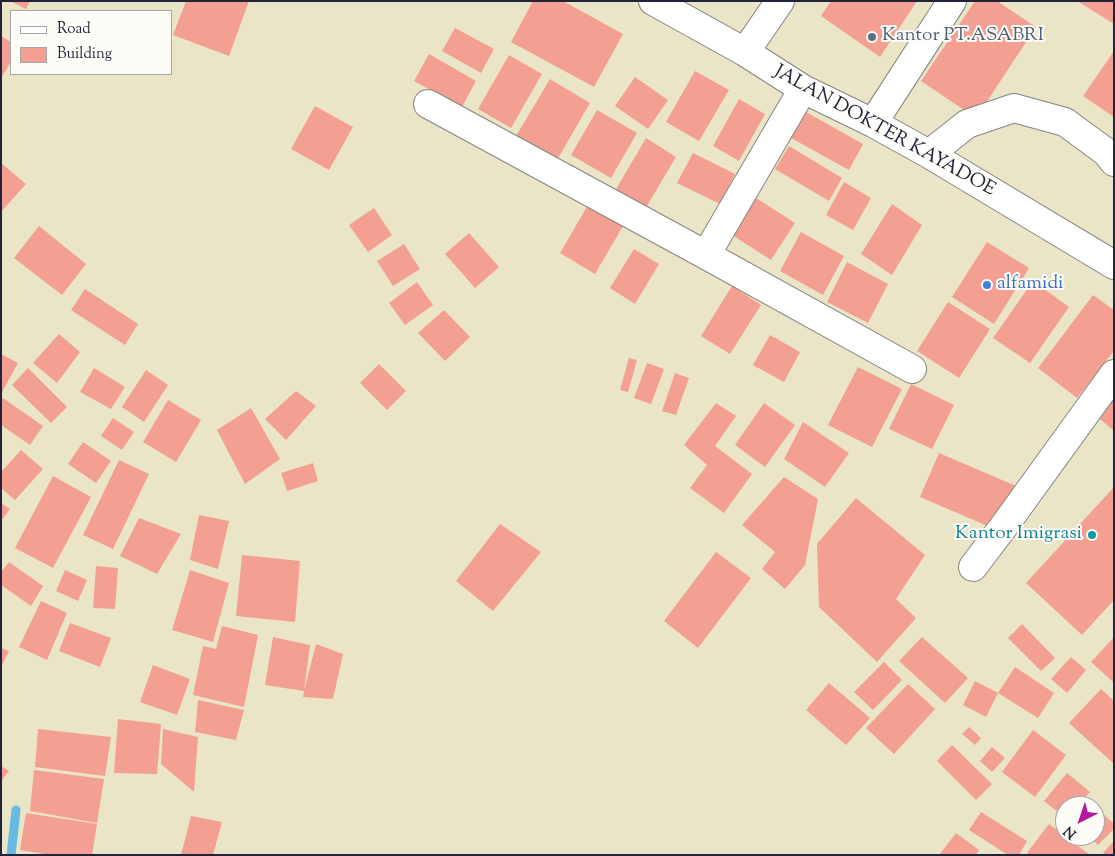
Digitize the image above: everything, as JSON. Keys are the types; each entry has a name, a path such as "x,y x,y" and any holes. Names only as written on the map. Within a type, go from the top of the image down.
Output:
{"street":[{"name":"JALAN DOKTER KAYADOE","path":"653,1 745,52 803,89 873,123 929,154 1114,265"},
{"path":"745,52 780,1"},
{"path":"873,123 952,1"},
{"path":"706,255 803,89"},
{"path":"428,104 912,369"},
{"path":"929,154 968,124 1014,108 1065,122 1106,152 1114,162"},
{"path":"973,567 1114,374"}],"building":[{"path":"10,1 30,1 26,9"},
{"path":"186,1 249,1 229,56 173,35"},
{"path":"533,1 563,1 623,34 594,87 511,42"},
{"name":"Kantor PT.ASABRI","path":"831,1 917,1 880,57 821,16"},
{"path":"975,1 997,1 1036,27 976,118 921,81"},
{"path":"1077,1 1114,1 1114,24"},
{"path":"455,28 494,49 481,73 442,51"},
{"path":"1,36 10,41 10,64 1,78"},
{"path":"1114,51 1114,117 1083,96"},
{"path":"429,54 476,81 462,107 414,81"},
{"path":"509,55 542,74 511,128 478,109"},
{"path":"695,71 729,90 699,141 666,122"},
{"path":"635,77 668,100 648,129 615,106"},
{"path":"550,79 590,103 557,160 516,136"},
{"path":"739,99 765,114 739,161 713,146"},
{"path":"315,106 353,127 329,170 291,149"},
{"path":"597,110 637,133 611,178 571,155"},
{"path":"806,112 863,144 849,170 791,138"},
{"path":"646,138 676,157 645,209 615,191"},
{"path":"789,146 842,178 829,201 775,169"},
{"path":"693,153 735,174 720,204 677,183"},
{"path":"1,163 26,184 1,212"},
{"path":"844,182 871,198 853,230 826,215"},
{"path":"753,196 795,223 771,260 729,233"},
{"path":"892,204 922,225 892,275 861,254"},
{"path":"588,205 623,226 595,274 560,253"},
{"path":"374,208 392,235 368,252 349,225"},
{"path":"39,226 86,264 62,295 14,258"},
{"path":"801,232 844,256 823,295 780,271"},
{"path":"469,233 499,267 475,288 445,254"},
{"path":"987,242 1029,268 994,324 952,297"},
{"path":"404,244 420,269 393,286 377,261"},
{"path":"634,249 659,264 635,304 610,288"},
{"path":"847,262 888,284 868,323 827,302"},
{"path":"1033,281 1069,307 1030,363 993,338"},
{"path":"417,282 433,305 405,325 389,303"},
{"path":"732,286 761,305 730,354 701,336"},
{"path":"85,289 138,324 125,345 71,310"},
{"path":"1093,295 1114,310 1114,351 1077,398 1038,368"},
{"path":"948,302 990,329 959,378 917,351"},
{"path":"444,310 470,337 445,361 418,333"},
{"path":"59,334 80,352 57,383 33,363"},
{"path":"770,335 800,352 784,382 753,365"},
{"path":"1,354 18,363 1,394"},
{"path":"629,358 637,360 628,392 620,390"},
{"path":"647,363 664,369 651,404 634,398"},
{"path":"379,364 406,391 387,410 360,383"},
{"path":"858,367 902,389 872,447 828,425"},
{"path":"28,368 67,407 51,423 12,385"},
{"path":"94,368 125,387 111,409 80,392"},
{"path":"146,370 168,385 144,422 122,407"},
{"path":"675,373 689,378 676,415 662,411"},
{"path":"911,384 954,405 932,449 889,429"},
{"path":"1114,387 1114,431 1092,412"},
{"path":"296,391 316,406 286,440 265,419"},
{"path":"3,398 43,426 30,445 1,425 1,401"},
{"path":"168,400 201,420 176,462 143,442"},
{"path":"716,403 736,416 715,446 752,474 724,513 690,488 707,465 684,445"},
{"path":"764,403 795,425 765,467 735,445"},
{"path":"251,408 280,459 245,484 217,430"},
{"path":"113,418 134,432 122,450 101,436"},
{"path":"803,422 849,453 825,487 784,459"},
{"path":"83,442 111,461 96,483 68,464"},
{"path":"21,450 43,469 15,500 1,488 1,472"},
{"path":"939,453 1016,486 997,530 920,497"},
{"path":"119,460 149,474 113,549 83,535"},
{"path":"313,463 318,481 287,491 281,473"},
{"path":"53,476 91,497 53,568 15,548"},
{"path":"784,477 818,499 805,565 785,589 762,569 775,552 742,525"},
{"name":"Kantor Imigrasi","path":"1114,487 1114,600 1082,635 1026,583"},
{"path":"856,498 925,555 896,599 916,618 877,662 819,607 817,544"},
{"path":"1,503 10,509 1,521"},
{"path":"199,515 229,521 218,569 190,560"},
{"path":"139,518 181,534 157,574 120,556"},
{"path":"500,524 541,552 493,611 456,581"},
{"path":"716,552 751,578 698,648 664,621"},
{"path":"242,555 300,561 295,622 236,616"},
{"path":"9,562 43,586 31,606 1,585 1,572"},
{"path":"96,566 118,568 115,609 93,608"},
{"path":"65,570 87,580 78,601 56,591"},
{"path":"190,570 229,583 213,642 172,630"},
{"path":"41,601 67,613 47,660 19,647"},
{"path":"70,623 111,638 100,667 59,651"},
{"path":"1022,624 1055,658 1041,671 1008,638"},
{"path":"222,626 258,635 244,707 193,695 203,646 216,649"},
{"path":"273,637 310,645 304,691 265,685"},
{"path":"922,637 968,678 945,703 899,661"},
{"path":"1114,637 1114,681 1113,682 1091,662"},
{"path":"316,644 343,654 333,699 303,697"},
{"path":"1,648 9,651 1,667"},
{"path":"1071,657 1086,670 1067,693 1051,679"},
{"path":"884,662 902,680 873,710 854,692"},
{"path":"153,665 190,679 177,715 140,702"},
{"path":"1015,667 1054,693 1038,718 998,693"},
{"path":"975,681 998,693 986,717 963,705"},
{"path":"829,683 870,718 846,745 806,710"},
{"path":"908,684 935,709 894,754 866,728"},
{"path":"1101,689 1114,701 1114,764 1069,723"},
{"path":"198,700 244,710 236,740 195,732"},
{"path":"118,719 161,724 157,774 114,773"},
{"path":"969,727 981,738 975,745 962,734"},
{"path":"38,729 111,737 105,776 35,767"},
{"path":"163,729 198,737 194,792 161,764"},
{"path":"1033,730 1066,755 1035,797 1002,772"},
{"path":"952,745 992,784 976,800 937,761"},
{"path":"992,747 1005,758 992,772 980,761"},
{"path":"1,766 9,771 1,781"},
{"path":"34,770 104,779 97,823 30,811"},
{"path":"1067,773 1090,792 1087,796 1055,796 1055,810 1044,801"},
{"path":"981,812 1027,841 1019,855 1008,855 969,830"},
{"path":"26,813 97,824 92,855 50,855 20,850"},
{"path":"1105,815 1114,824 1114,829 1105,838"},
{"path":"191,816 222,822 213,855 181,855"},
{"path":"1049,824 1055,829 1055,846 1078,846 1090,855 1029,855 1027,853"},
{"path":"956,833 979,850 976,855 939,855"},
{"path":"1114,841 1114,855 1105,855 1103,853"}],"waterway":[{"path":"11,855 16,810"}],"place":[{"name":"Kantor PT.ASABRI","path":"872,37"},
{"name":"alfamidi","path":"987,285"},
{"name":"Kantor Imigrasi","path":"1092,535"}]}
